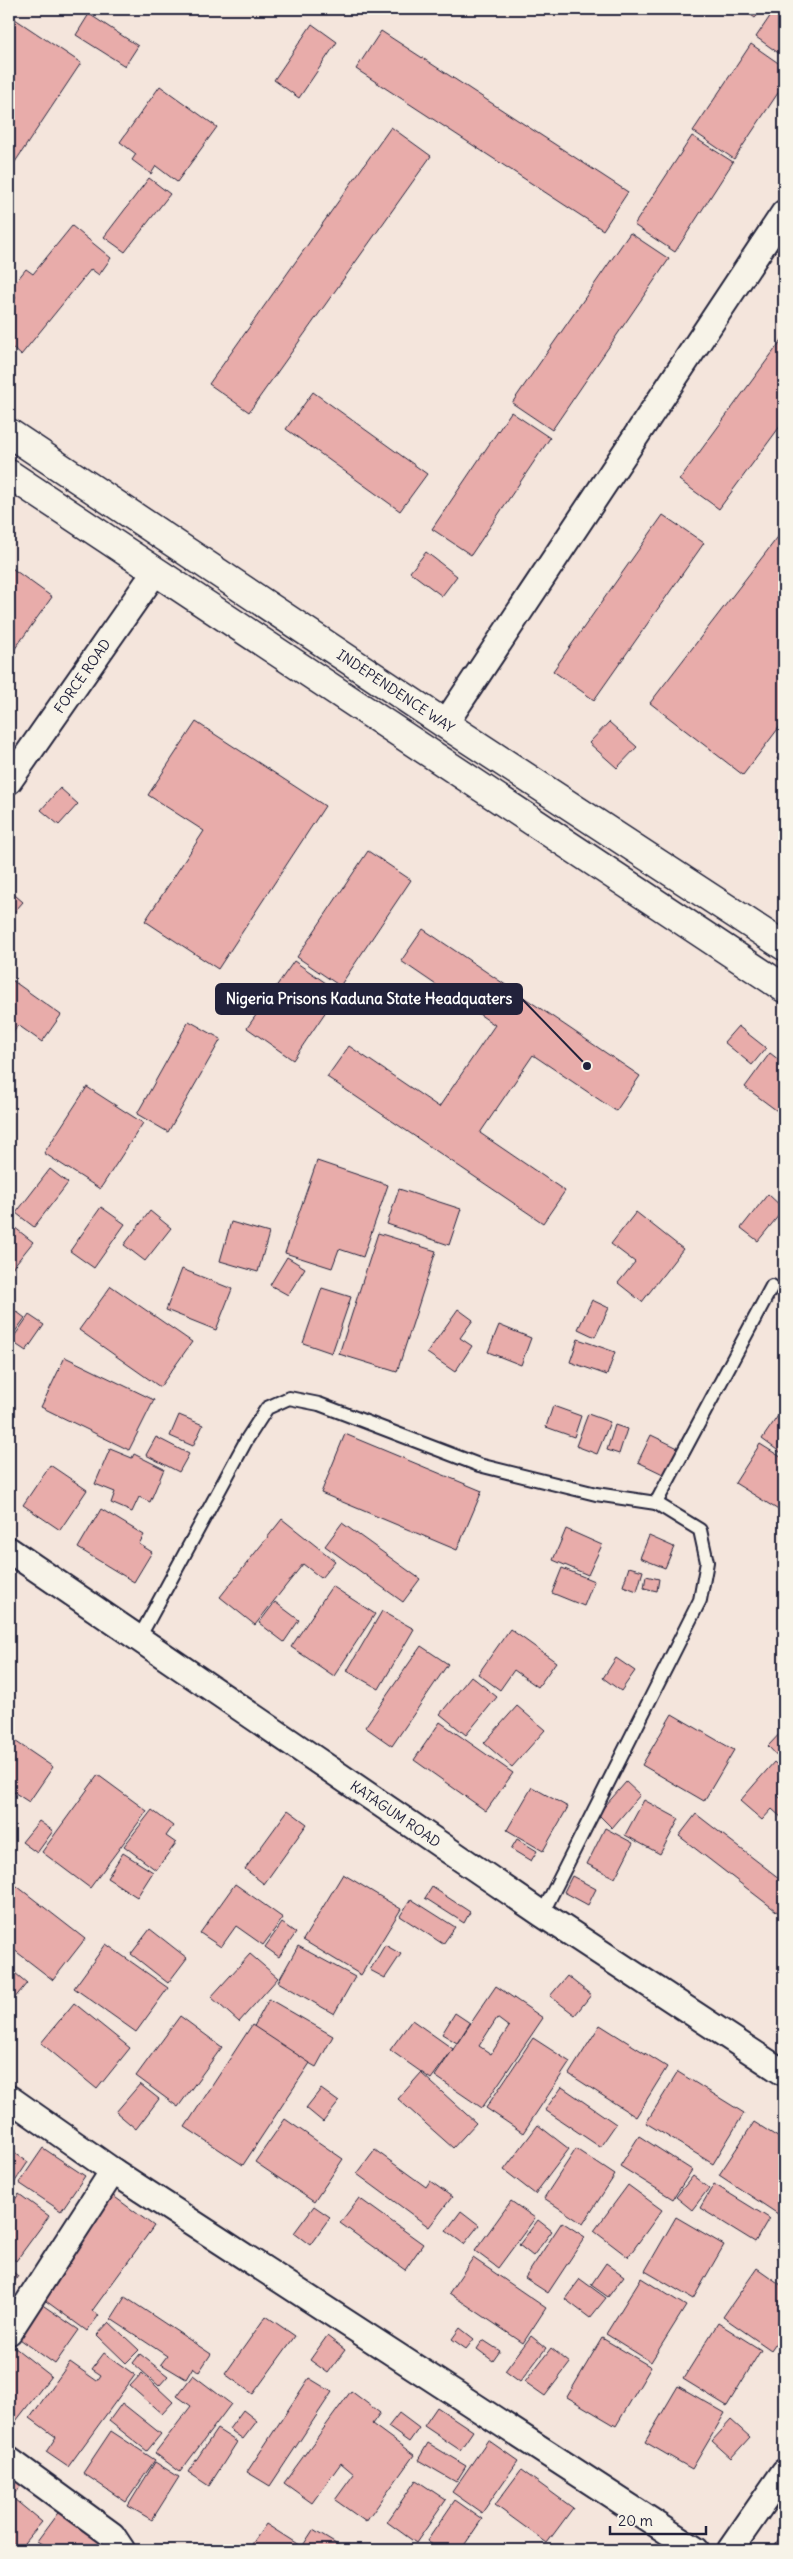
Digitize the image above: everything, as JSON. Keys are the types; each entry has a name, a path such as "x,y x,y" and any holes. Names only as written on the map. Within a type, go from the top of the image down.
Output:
{"main road":[{"name":"INDEPENDENCE WAY","path":"9,433 445,724 784,946"},
{"path":"9,474 784,988"}],"street":[{"path":"445,724 784,213"},
{"name":"FORCE ROAD","path":"9,781 155,572"},
{"name":"KATAGUM ROAD","path":"9,1550 542,1914 784,2073"},
{"path":"9,2098 113,2171 696,2550"},
{"path":"9,2332 113,2171"},
{"path":"9,2460 112,2535 122,2550"},
{"path":"730,2550 784,2472"}],"lane":[{"path":"656,1503 772,1286"},
{"path":"139,1638 247,1440 267,1408 289,1398 319,1404 479,1465 596,1494 656,1503 700,1530 707,1562 700,1600 542,1914"}],"building":[{"path":"743,9 763,9 755,18"},
{"path":"775,9 784,9 784,57 756,37"},
{"path":"89,14 138,46 125,66 76,35"},
{"path":"9,15 81,63 9,171 9,107 17,91 9,87"},
{"path":"312,24 337,42 299,98 274,80"},
{"path":"381,31 628,192 603,230 356,69"},
{"path":"751,44 784,67 784,84 734,159 693,131"},
{"path":"160,86 217,127 177,182 156,166 151,174 132,160 136,154 120,142"},
{"path":"391,127 431,156 249,412 209,384"},
{"path":"692,136 733,162 675,252 634,225"},
{"path":"149,178 170,194 125,252 104,237"},
{"path":"72,226 111,258 99,275 91,269 21,355 9,345 9,307 16,297 9,290 26,269 33,274"},
{"path":"630,233 669,259 552,430 512,403"},
{"path":"784,337 784,421 719,509 679,480"},
{"path":"313,392 427,474 400,511 286,429"},
{"path":"511,412 550,438 471,555 432,529"},
{"path":"663,515 704,543 594,700 553,671"},
{"path":"784,529 784,721 743,775 650,703"},
{"path":"426,552 457,576 442,596 410,572"},
{"path":"9,566 52,597 14,650 9,646"},
{"path":"196,722 325,806 218,969 145,921 204,831 148,795"},
{"path":"609,722 637,747 617,768 589,743"},
{"path":"784,748 784,764 777,759"},
{"path":"60,788 78,804 59,825 41,810"},
{"path":"368,851 411,880 340,986 297,957"},
{"path":"9,890 23,902 9,918"},
{"path":"423,929 640,1076 616,1111 533,1055 480,1133 565,1191 543,1223 327,1077 349,1046 439,1107 495,1025 401,961"},
{"path":"294,961 339,992 293,1060 247,1028"},
{"path":"9,978 61,1015 42,1042 18,1025 9,1039"},
{"path":"189,1021 221,1039 168,1132 137,1114"},
{"path":"738,1026 766,1048 752,1065 724,1042"},
{"path":"770,1053 784,1064 784,1116 745,1087"},
{"path":"87,1087 143,1123 100,1189 44,1153"},
{"path":"317,1161 388,1185 363,1257 339,1249 332,1268 285,1253"},
{"path":"50,1169 68,1183 34,1227 16,1213"},
{"path":"399,1189 461,1209 449,1245 387,1224"},
{"path":"768,1194 784,1209 758,1241 741,1228"},
{"path":"101,1207 125,1224 94,1268 70,1251"},
{"path":"150,1211 171,1228 145,1261 124,1245"},
{"path":"636,1212 683,1249 642,1302 618,1283 635,1262 611,1244"},
{"path":"231,1222 269,1233 258,1272 220,1261"},
{"path":"9,1223 33,1242 9,1272"},
{"path":"378,1233 436,1251 397,1372 339,1354"},
{"path":"287,1257 305,1268 288,1295 270,1285"},
{"path":"182,1269 232,1289 216,1330 166,1310"},
{"path":"111,1286 192,1342 160,1387 79,1330"},
{"path":"322,1288 351,1297 332,1353 303,1343"},
{"path":"592,1300 609,1308 595,1337 578,1329"},
{"path":"9,1306 25,1318 9,1340"},
{"path":"458,1309 473,1320 460,1338 472,1346 455,1372 427,1353"},
{"path":"29,1315 44,1325 26,1351 11,1341"},
{"path":"499,1325 531,1338 521,1365 488,1352"},
{"path":"578,1339 615,1352 607,1375 570,1362"},
{"path":"65,1357 154,1400 129,1450 41,1407"},
{"path":"553,1406 581,1416 574,1437 546,1427"},
{"path":"784,1407 784,1455 762,1439"},
{"path":"588,1414 610,1422 597,1454 576,1446"},
{"path":"179,1415 203,1425 193,1446 170,1436"},
{"path":"615,1425 627,1429 619,1454 607,1450"},
{"path":"345,1434 482,1491 457,1550 321,1493"},
{"path":"651,1435 678,1448 665,1475 638,1462"},
{"path":"156,1437 189,1454 179,1472 146,1455"},
{"path":"760,1444 784,1459 784,1504 780,1511 735,1483"},
{"path":"110,1449 132,1458 134,1454 164,1469 150,1502 139,1497 132,1512 111,1503 115,1492 95,1484"},
{"path":"50,1465 87,1490 60,1530 23,1505"},
{"path":"101,1509 144,1535 139,1544 152,1552 134,1582 78,1548"},
{"path":"282,1519 335,1561 321,1578 303,1564 255,1625 220,1597"},
{"path":"342,1523 420,1579 403,1602 325,1546"},
{"path":"566,1529 602,1545 588,1575 553,1560"},
{"path":"649,1536 674,1547 665,1568 640,1558"},
{"path":"629,1567 643,1571 637,1591 623,1586"},
{"path":"562,1568 594,1581 584,1606 552,1593"},
{"path":"646,1576 659,1579 657,1591 644,1588"},
{"path":"332,1586 375,1614 334,1676 291,1647"},
{"path":"275,1602 299,1620 284,1642 259,1623"},
{"path":"382,1611 414,1629 379,1689 347,1671"},
{"path":"510,1629 556,1662 538,1687 514,1670 500,1690 478,1674"},
{"path":"421,1646 448,1664 392,1746 365,1727"},
{"path":"616,1658 635,1671 621,1691 603,1678"},
{"path":"471,1676 497,1697 466,1735 440,1714"},
{"path":"517,1706 545,1730 512,1767 484,1743"},
{"path":"672,1714 734,1750 704,1801 642,1765"},
{"path":"440,1722 513,1773 486,1811 414,1760"},
{"path":"784,1729 784,1763 768,1746"},
{"path":"9,1737 53,1767 29,1802 9,1789"},
{"path":"774,1762 784,1771 784,1789 778,1796 784,1801 784,1820 772,1809 762,1820 740,1801"},
{"path":"98,1775 147,1811 90,1888 42,1852"},
{"path":"626,1782 640,1795 612,1828 598,1814"},
{"path":"532,1787 568,1807 543,1851 507,1830"},
{"path":"644,1800 679,1819 660,1854 625,1835"},
{"path":"152,1810 173,1826 166,1836 176,1843 156,1870 124,1846"},
{"path":"288,1810 307,1824 264,1884 245,1869"},
{"path":"696,1814 784,1882 784,1917 679,1836"},
{"path":"39,1821 53,1831 37,1853 22,1842"},
{"path":"605,1828 633,1843 615,1878 587,1864"},
{"path":"517,1839 537,1851 531,1861 511,1849"},
{"path":"123,1853 153,1872 137,1897 107,1878"},
{"path":"343,1874 401,1909 361,1975 303,1940"},
{"path":"572,1876 596,1889 588,1905 564,1892"},
{"path":"9,1880 85,1939 53,1980 9,1946"},
{"path":"235,1884 283,1918 263,1945 236,1926 221,1947 200,1933"},
{"path":"432,1887 470,1912 464,1923 425,1898"},
{"path":"411,1899 455,1927 443,1944 400,1916"},
{"path":"282,1923 296,1933 279,1957 265,1947"},
{"path":"150,1929 187,1958 168,1983 131,1954"},
{"path":"106,1944 168,1988 136,2032 74,1988"},
{"path":"385,1945 401,1954 385,1978 370,1970"},
{"path":"298,1946 355,1977 334,2014 278,1982"},
{"path":"250,1954 278,1978 239,2022 211,1997"},
{"path":"9,1968 27,1983 9,2005"},
{"path":"567,1976 591,1995 575,2015 550,1996"},
{"path":"496,1986 543,2018 482,2108 435,2076","holes":["497,2018 509,2027 491,2054 479,2046"]},
{"path":"269,1999 333,2036 316,2067 252,2030"},
{"path":"74,2003 130,2048 97,2089 41,2043"},
{"path":"455,2013 470,2023 457,2043 442,2034"},
{"path":"180,2016 222,2047 178,2107 136,2076"},
{"path":"412,2020 453,2049 431,2079 390,2050"},
{"path":"252,2025 310,2063 243,2165 185,2127"},
{"path":"600,2025 667,2067 636,2117 569,2074"},
{"path":"533,2038 570,2062 523,2133 486,2108"},
{"path":"678,2072 744,2113 713,2164 646,2123"},
{"path":"421,2073 476,2123 453,2148 398,2099"},
{"path":"140,2084 159,2099 136,2129 116,2112"},
{"path":"562,2087 616,2124 600,2147 545,2110"},
{"path":"321,2089 339,2102 323,2122 306,2108"},
{"path":"285,2119 343,2159 314,2202 255,2162"},
{"path":"754,2122 784,2141 784,2211 781,2216 719,2175"},
{"path":"538,2125 569,2149 535,2194 504,2170"},
{"path":"639,2136 692,2170 673,2199 620,2166"},
{"path":"43,2148 85,2176 61,2211 19,2183"},
{"path":"9,2149 28,2162 14,2183 9,2179"},
{"path":"576,2149 615,2175 583,2224 544,2198"},
{"path":"375,2150 426,2187 430,2181 452,2197 429,2227 357,2174"},
{"path":"693,2176 709,2188 692,2210 676,2197"},
{"path":"714,2184 769,2218 755,2242 700,2208"},
{"path":"628,2185 662,2210 628,2257 594,2231"},
{"path":"19,2194 49,2216 16,2261 9,2256 9,2208"},
{"path":"112,2195 154,2226 92,2311 99,2315 87,2331 39,2296"},
{"path":"359,2198 423,2244 405,2270 340,2223"},
{"path":"511,2201 535,2218 498,2268 475,2251"},
{"path":"314,2206 330,2217 310,2245 294,2233"},
{"path":"461,2211 479,2225 464,2244 446,2231"},
{"path":"676,2217 724,2245 693,2299 645,2271"},
{"path":"538,2220 552,2231 533,2256 519,2245"},
{"path":"562,2222 585,2237 548,2293 525,2278"},
{"path":"784,2244 784,2262 777,2257"},
{"path":"473,2258 546,2308 523,2343 449,2293"},
{"path":"606,2263 624,2276 608,2297 591,2285"},
{"path":"757,2268 784,2287 784,2331 771,2350 723,2317"},
{"path":"9,2269 18,2276 9,2289"},
{"path":"641,2278 686,2306 651,2362 606,2334"},
{"path":"580,2279 606,2298 590,2318 565,2299"},
{"path":"125,2297 211,2354 199,2372 193,2367 186,2379 161,2364 167,2356 111,2319"},
{"path":"41,2304 79,2330 55,2364 17,2337"},
{"path":"266,2316 295,2336 253,2394 225,2374"},
{"path":"109,2322 139,2350 126,2363 97,2335"},
{"path":"718,2323 761,2350 727,2406 683,2379"},
{"path":"460,2328 474,2339 466,2349 452,2339"},
{"path":"327,2336 345,2350 328,2373 310,2360"},
{"path":"531,2336 546,2348 520,2382 505,2371"},
{"path":"602,2338 651,2367 616,2426 567,2397"},
{"path":"483,2340 500,2351 493,2361 477,2349"},
{"path":"14,2347 51,2376 9,2430 9,2354"},
{"path":"551,2348 570,2363 545,2396 525,2382"},
{"path":"104,2353 135,2375 68,2467 46,2452 56,2437 30,2418 70,2362 97,2381 101,2375 92,2369"},
{"path":"140,2354 168,2376 159,2386 133,2363"},
{"path":"142,2373 173,2402 162,2414 130,2386"},
{"path":"193,2375 231,2404 180,2472 155,2453 191,2406 177,2396"},
{"path":"309,2378 332,2392 270,2486 247,2472"},
{"path":"678,2386 725,2413 692,2469 645,2442"},
{"path":"351,2391 380,2413 372,2424 414,2455 366,2522 335,2500 354,2474 341,2463 312,2503 284,2483"},
{"path":"122,2403 161,2434 147,2451 109,2421"},
{"path":"437,2407 473,2431 460,2450 424,2426"},
{"path":"243,2410 257,2421 243,2439 229,2429"},
{"path":"399,2413 419,2428 409,2442 388,2427"},
{"path":"731,2420 750,2437 731,2458 712,2441"},
{"path":"217,2429 237,2442 209,2486 188,2472"},
{"path":"111,2431 155,2460 126,2502 83,2473"},
{"path":"488,2440 518,2461 482,2513 452,2492"},
{"path":"428,2443 466,2466 456,2482 418,2460"},
{"path":"155,2462 179,2477 152,2520 128,2506"},
{"path":"521,2470 573,2508 547,2543 495,2505"},
{"path":"9,2473 22,2485 9,2499"},
{"path":"416,2480 446,2500 416,2543 387,2522"},
{"path":"14,2499 42,2522 24,2543 33,2550 9,2550 9,2506"},
{"path":"455,2500 482,2519 461,2550 440,2550 427,2541"},
{"path":"60,2510 102,2540 94,2550 51,2550 37,2541"},
{"path":"266,2524 302,2547 313,2530 346,2550 248,2550"},
{"path":"784,2532 784,2550 771,2550"}],"place":[{"name":"Nigeria Prisons Kaduna State Headquaters","path":"587,1066"}]}
